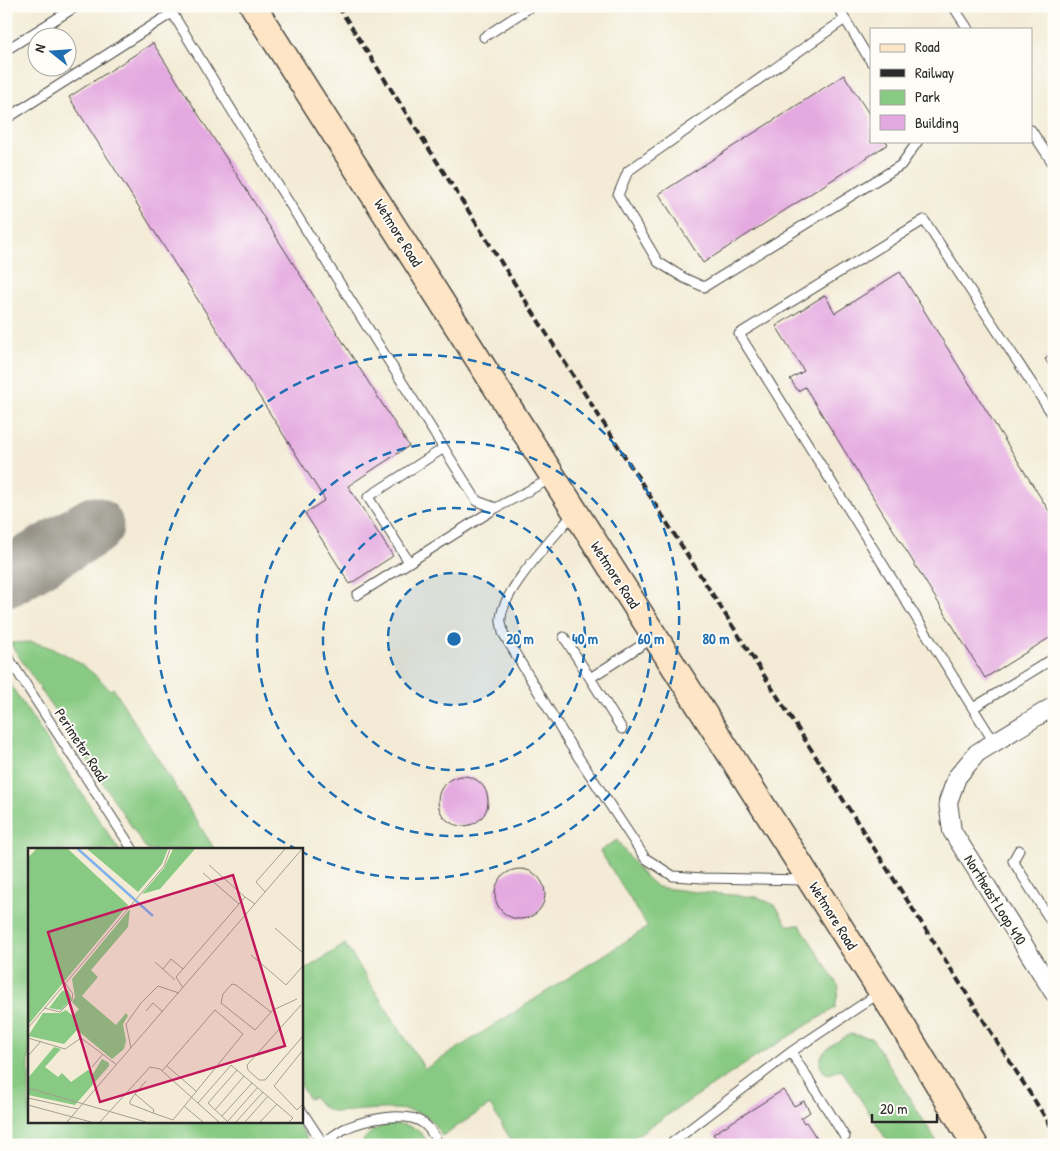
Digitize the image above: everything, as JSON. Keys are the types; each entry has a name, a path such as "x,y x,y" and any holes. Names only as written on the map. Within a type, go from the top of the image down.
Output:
{"main road":[{"name":"Wetmore Road","path":"253,6 881,992 975,1145"}],"street":[{"path":"994,742 1054,706"},
{"name":"Northeast Loop 410","path":"994,742 977,753 957,777 948,802 952,831 1054,993"}],"lane":[{"path":"6,50 77,6"},
{"path":"484,37 532,6"},
{"path":"837,6 870,60"},
{"path":"954,6 967,28"},
{"path":"6,119 170,10 477,501 496,508"},
{"path":"845,19 628,171 618,195 658,262 684,278 704,287 901,165 917,142"},
{"path":"1032,132 1054,166"},
{"path":"994,742 739,334 924,220 1054,417"},
{"path":"409,562 368,497 444,448"},
{"path":"357,595 496,508 553,477"},
{"path":"575,512 514,585 506,600 501,618 503,633 569,743 645,858 673,876 810,880"},
{"path":"564,637 622,729"},
{"path":"590,678 655,637"},
{"name":"Perimeter Road","path":"6,654 132,848"},
{"path":"973,708 1054,658"},
{"path":"1018,850 1013,861 1054,926"},
{"path":"669,1145 791,1052 881,992"},
{"path":"791,1052 845,1137"},
{"path":"302,1112 323,1144 346,1128 364,1122 399,1116 414,1118 424,1123 439,1145"}],"green space":[{"path":"32,642 54,649 84,666 110,690 113,688 214,848 146,848 10,643"},
{"path":"6,678 118,848 28,848 28,1124 298,1124 311,1145 6,1145"},
{"path":"617,840 641,873 657,887 758,897 776,906 787,925 800,925 839,987 835,1008 762,1053 622,1145 514,1145 490,1105 442,1136 429,1119 414,1112 381,1109 336,1112 323,1107 313,1097 309,1099 302,1088 302,971 345,944 425,1069 648,927 600,851"},
{"path":"850,1034 872,1038 939,1145 890,1145 841,1069 830,1074 823,1071 820,1061 821,1056 834,1043"},
{"path":"392,1124 414,1128 423,1135 430,1145 361,1145 374,1130"}],"building":[{"path":"153,43 409,446 348,486 393,556 350,584 305,513 325,500 69,97"},
{"path":"844,75 870,115 870,142 887,142 888,144 703,263 659,194"},
{"path":"900,272 1054,519 1054,635 985,678 805,387 798,391 790,379 804,371 776,326 825,295 835,313"},
{"path":"1054,354 1054,373 1045,359"},
{"path":"458,776 468,776 481,783 488,796 488,806 481,819 468,826 458,826 449,822 442,815 438,806 438,796 442,787 449,780"},
{"path":"515,869 525,869 538,876 545,889 545,899 538,912 525,919 515,919 506,915 499,908 495,899 495,889 499,880 506,873"},
{"path":"783,1090 794,1106 804,1101 810,1112 801,1118 804,1123 806,1122 821,1145 715,1145 719,1142 713,1134"}],"taxiway":[{"path":"6,578 94,526"}],"railway":[{"path":"338,6 1054,1131"}]}
